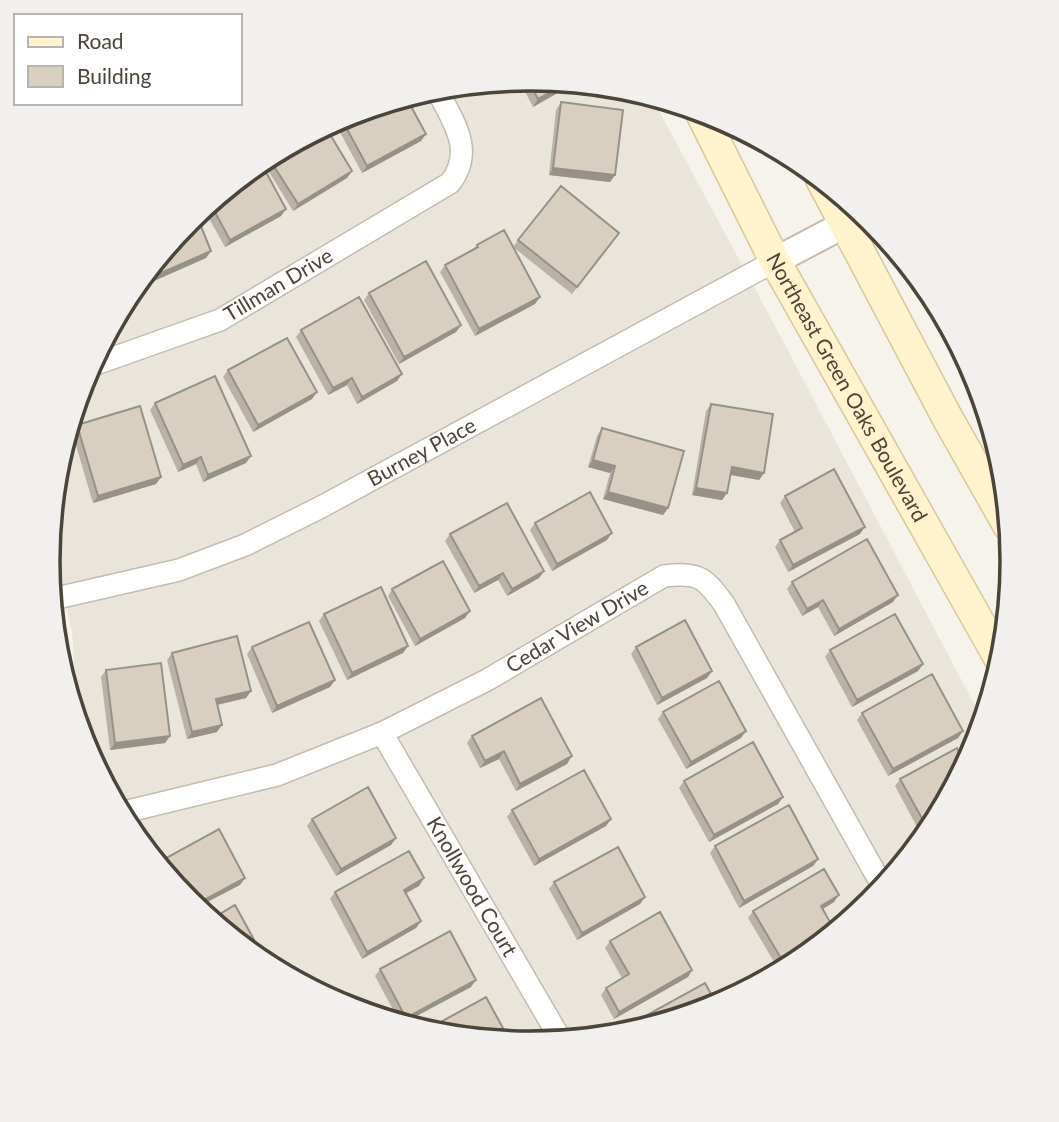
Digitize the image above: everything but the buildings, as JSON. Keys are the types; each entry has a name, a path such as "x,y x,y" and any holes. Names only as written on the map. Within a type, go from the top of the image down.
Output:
{"main road":[{"name":"Northeast Green Oaks Boulevard","path":"708,127 775,261 991,644"},
{"path":"856,224 948,419 995,502"}],"street":[{"name":"Tillman Drive","path":"104,361 220,320 450,183 463,155 460,137 442,99"},
{"path":"775,261 852,220"},
{"name":"Burney Place","path":"61,597 178,570 245,545 323,506 775,261"},
{"name":"Cedar View Drive","path":"131,810 277,775 382,733 487,680 664,576 694,576 708,583 724,604 877,877"},
{"name":"Knollwood Court","path":"382,733 555,1030"}],"shaded area":[{"path":"560,92 621,100 658,109 976,708 964,741 937,796 902,847 862,893 816,934 791,952 737,983 651,1015 591,1027 499,1030 408,1015 322,983 268,952 243,934 197,893 176,871 139,822 108,769 84,712 76,683 72,632 61,583 60,561 64,500 76,439 95,381 122,326 176,251 220,208 268,170 322,139 350,127 408,107 468,95"}]}
